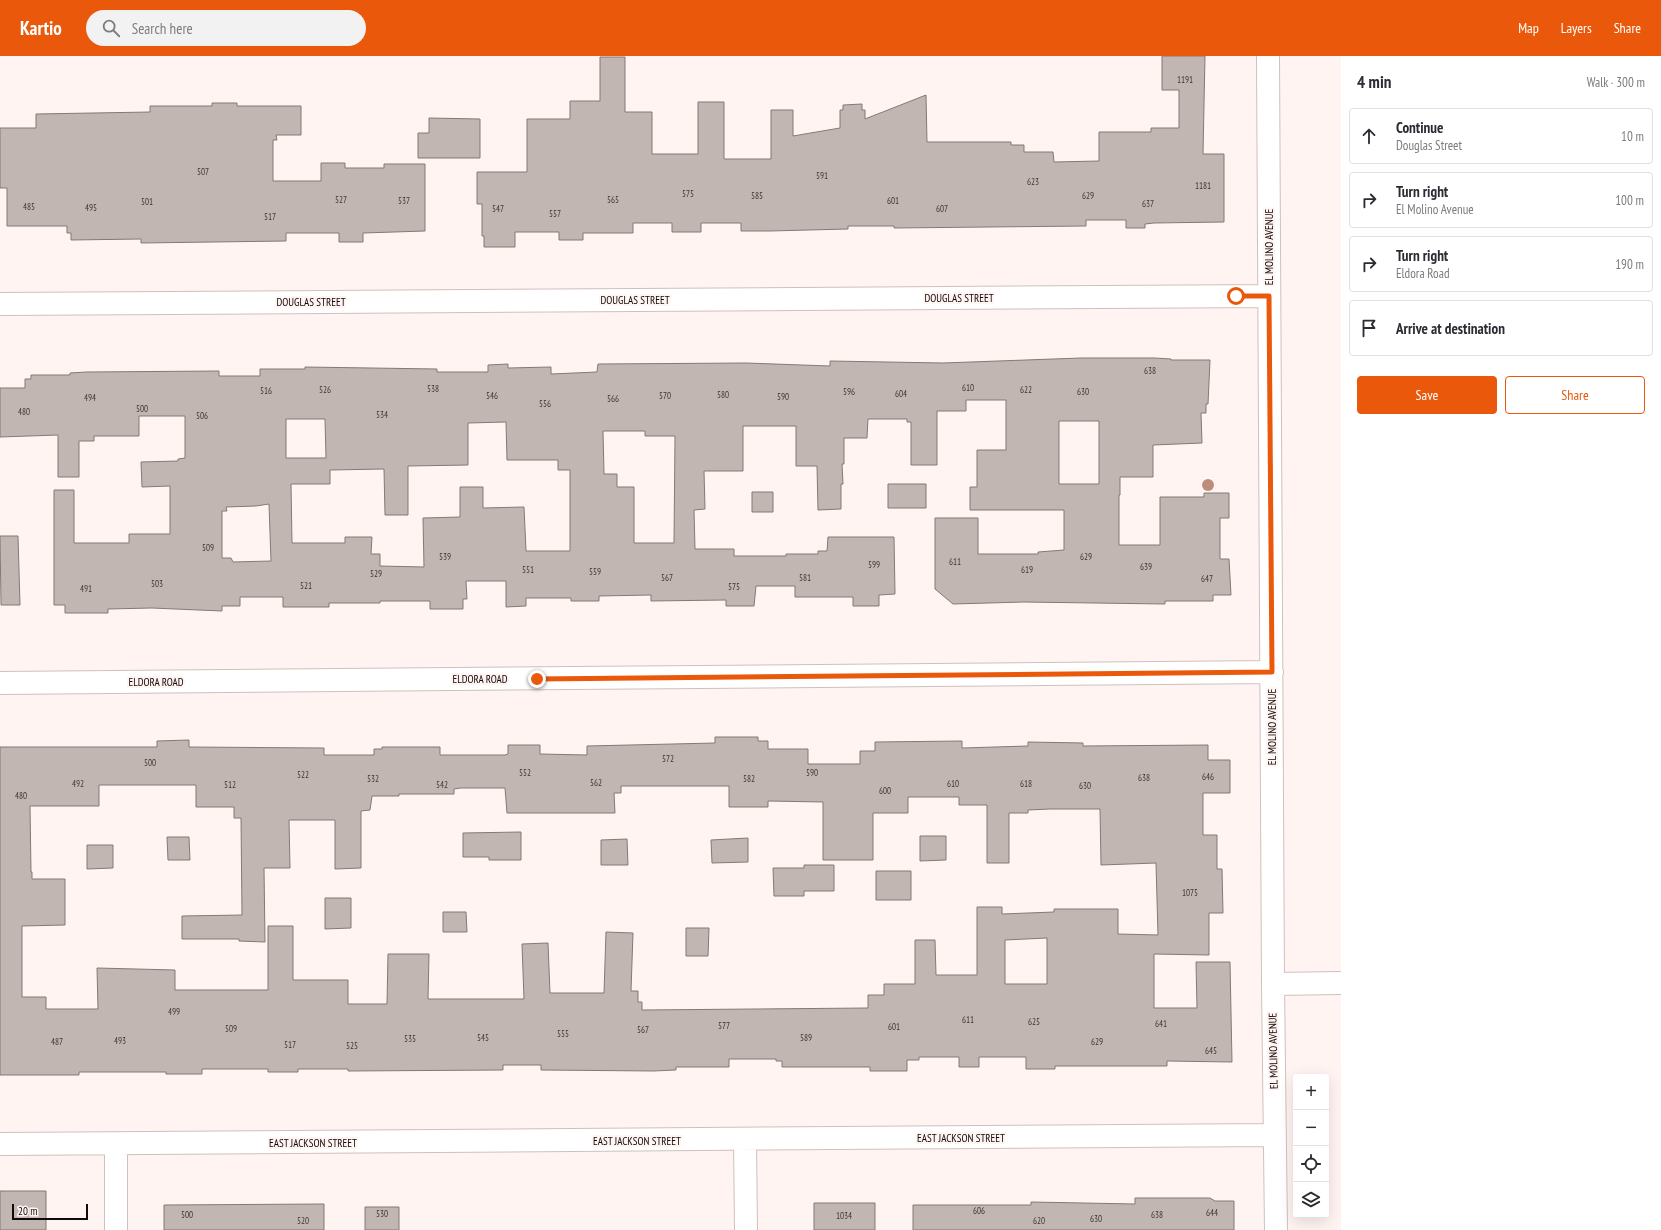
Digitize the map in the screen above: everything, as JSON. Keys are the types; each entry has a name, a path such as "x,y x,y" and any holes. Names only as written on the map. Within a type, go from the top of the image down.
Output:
{"street":[{"name":"EL MOLINO AVENUE","path":"1268,56 1274,1135 1276,1230"},
{"name":"DOUGLAS STREET","path":"0,304 1269,296"},
{"name":"ELDORA ROAD","path":"0,683 1272,672"},
{"path":"1273,984 1341,983"},
{"name":"EAST JACKSON STREET","path":"0,1144 745,1140 1274,1135"},
{"path":"745,1140 746,1230"},
{"path":"116,1144 116,1230"}],"building":[{"path":"1162,56 1205,56 1203,154 1224,154 1224,222 1154,223 1145,224 1145,228 1126,228 1126,220 1086,220 1086,226 894,228 894,226 848,226 848,229 770,231 741,231 741,223 701,223 701,232 672,232 672,223 633,223 633,233 583,233 583,240 559,240 559,232 515,232 515,247 484,247 484,236 482,236 482,204 477,204 477,172 527,172 527,119 570,119 570,101 600,101 600,57 625,57 625,112 652,112 652,154 698,154 698,102 724,102 724,159 771,159 771,110 793,110 793,136 840,128 840,110 843,110 843,105 862,104 862,110 865,110 865,119 926,95 927,142 1011,142 1011,145 1024,145 1024,152 1053,152 1054,162 1099,161 1099,132 1151,132 1151,128 1179,128 1179,90 1162,90"},
{"path":"212,103 237,103 237,106 301,106 301,135 276,135 277,140 273,140 273,181 321,181 321,163 345,163 345,168 384,168 384,164 425,164 425,231 363,233 363,242 339,242 339,233 286,233 286,241 141,243 141,239 71,240 71,233 67,233 67,226 7,226 7,188 0,188 0,128 36,128 36,114 150,112 150,106 212,106"},
{"path":"429,118 480,119 480,158 418,158 418,133 429,133"},
{"path":"1081,358 1210,360 1208,404 1206,404 1206,413 1201,413 1202,443 1153,445 1153,477 1120,477 1119,545 1160,545 1160,497 1204,497 1204,493 1229,493 1229,518 1220,518 1220,559 1229,559 1231,595 1213,595 1213,601 1165,601 1165,604 1024,602 953,604 935,589 935,518 978,518 978,554 1038,554 1038,552 1064,550 1064,510 970,510 970,487 977,487 977,450 1006,450 1006,400 966,400 966,411 937,411 937,465 911,465 911,422 907,422 907,419 868,419 867,438 844,438 841,509 818,510 817,466 796,466 796,426 743,426 743,471 704,471 705,509 694,510 695,549 734,549 734,556 786,556 786,554 818,554 818,551 827,551 828,537 894,537 895,594 879,595 879,606 853,606 853,597 795,597 795,586 756,586 754,606 726,606 726,600 651,601 651,595 599,596 599,601 571,601 571,598 526,598 526,606 506,607 506,581 466,581 467,599 463,599 463,609 430,609 430,601 329,603 329,607 283,607 283,597 240,597 240,606 222,606 222,611 152,608 108,609 108,613 65,613 65,605 54,605 54,490 74,490 74,543 129,543 129,534 170,534 170,486 142,487 141,462 178,461 178,459 185,458 185,416 139,416 139,436 94,436 94,441 79,441 79,477 58,477 58,435 0,437 0,388 25,388 25,379 31,379 31,375 70,375 70,373 86,372 219,371 219,376 260,376 260,369 305,369 305,367 437,369 437,372 488,372 488,365 508,364 508,368 551,367 551,374 597,372 598,364 746,363 830,366 830,361 943,363","holes":["286,419 325,419 326,458 286,458","1059,421 1099,421 1099,484 1059,484","506,422 507,460 558,460 558,470 570,470 570,551 526,551 524,507 483,508 483,487 460,487 460,517 423,518 424,567 380,566 380,554 371,554 372,537 345,537 345,543 292,543 291,484 330,484 330,470 384,469 385,515 408,515 408,466 468,465 468,423","603,431 645,431 645,436 675,436 674,543 634,543 634,487 617,487 617,474 604,474","269,504 271,561 233,562 231,558 222,558 222,511 227,511 226,507"]},
{"path":"888,484 926,484 926,508 888,508"},
{"path":"752,492 773,492 773,512 752,512"},
{"path":"0,536 18,536 20,605 1,605"},
{"path":"715,737 758,737 758,741 768,741 768,749 808,749 808,764 860,764 860,751 875,751 875,742 962,741 962,748 1028,746 1028,742 1083,743 1083,746 1208,745 1208,760 1230,760 1230,793 1203,793 1203,835 1217,835 1217,869 1222,869 1223,913 1209,913 1209,955 1154,954 1154,1008 1197,1008 1196,962 1230,962 1232,1062 1167,1061 1167,1066 1055,1066 1055,1069 1026,1069 1026,1057 979,1057 979,1067 959,1067 959,1057 919,1057 919,1060 907,1060 907,1071 870,1071 870,1067 782,1067 782,1061 776,1061 776,1059 729,1059 729,1067 676,1067 676,1070 653,1071 541,1070 541,1065 503,1065 503,1070 348,1071 348,1069 298,1069 298,1072 268,1072 268,1069 202,1069 202,1074 166,1074 166,1072 79,1072 79,1075 0,1075 0,747 157,747 157,741 189,740 189,747 324,748 324,755 374,755 374,749 382,749 382,747 440,747 440,755 505,755 508,754 508,745 540,745 540,754 587,755 587,746 715,743","holes":["99,785 196,785 196,807 234,807 234,818 241,818 242,915 182,916 182,939 239,939 239,941 265,942 264,868 290,868 289,820 335,820 335,869 361,868 361,811 370,810 372,796 399,796 399,794 454,794 454,789 461,788 505,788 507,813 615,813 614,793 621,793 621,786 729,786 729,807 768,807 768,801 823,802 823,860 873,860 873,813 908,813 908,797 959,797 959,805 987,805 987,863 1009,863 1009,813 1028,813 1028,810 1050,809 1100,809 1101,865 1156,863 1158,935 1118,934 1118,909 1054,909 1054,912 1002,914 1002,907 977,907 977,975 936,975 935,940 915,940 915,984 884,984 884,995 868,995 868,1008 642,1010 642,1002 638,1002 638,991 631,991 633,933 606,932 604,993 550,993 548,943 522,944 524,999 428,999 429,954 388,954 387,1004 348,1004 348,980 293,980 293,926 268,926 268,990 175,990 175,970 97,968 98,1009 46,1009 46,997 22,997 22,926 65,925 65,879 32,879 30,806 99,806","1047,938 1047,984 1005,984 1005,940"]},
{"path":"521,832 521,860 489,860 489,857 463,857 463,833"},
{"path":"920,836 946,836 946,860 920,861"},
{"path":"167,837 189,837 190,860 168,860"},
{"path":"748,838 748,862 712,863 711,840"},
{"path":"627,839 628,865 601,865 601,840"},
{"path":"87,845 113,845 113,868 87,869"},
{"path":"804,865 834,865 834,891 804,891 804,896 774,896 773,868 804,868"},
{"path":"876,871 911,871 911,900 876,900"},
{"path":"325,898 351,898 351,928 325,929"},
{"path":"443,912 466,912 467,932 443,932"},
{"path":"686,928 709,928 708,956 686,956"},
{"path":"0,1191 46,1191 46,1230 0,1230"},
{"path":"1135,1198 1210,1198 1215,1201 1234,1201 1234,1230 913,1230 913,1205 1031,1205 1031,1202 1135,1204"},
{"path":"814,1203 875,1203 875,1230 814,1230"},
{"path":"324,1204 324,1230 164,1230 164,1205"},
{"path":"365,1207 399,1207 399,1230 365,1230"}],"route":[{"path":"537,679 1272,672 1269,296 1236,296"}]}
